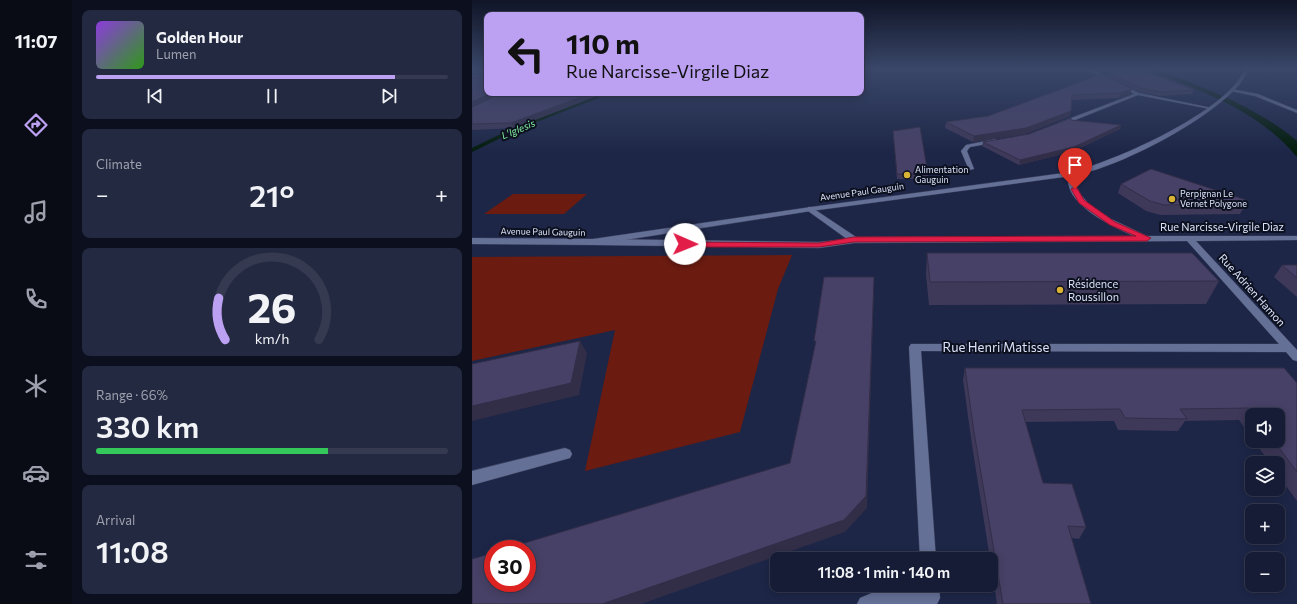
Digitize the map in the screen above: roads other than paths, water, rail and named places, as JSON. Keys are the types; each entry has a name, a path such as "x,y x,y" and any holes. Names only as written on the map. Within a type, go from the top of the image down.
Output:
{"street":[{"path":"1050,128 1130,97"},
{"path":"1154,97 1210,108"},
{"name":"Avenue Paul Gauguin","path":"472,241 593,242 1071,174 1094,168 1119,158 1189,122 1223,97"},
{"path":"1261,97 1297,112"},
{"path":"971,169 964,151 968,146 1004,140"},
{"name":"Rue Narcisse-Virgile Diaz","path":"1071,174 1070,182 1081,201 1112,223 1147,238"},
{"path":"812,210 854,240"},
{"name":"Rue Adrien Hamon","path":"1189,238 1293,353"},
{"name":"Rue Narcisse-Virgile Diaz","path":"593,242 819,245 854,240 1297,238"},
{"name":"Rue Henri Matisse","path":"928,552 915,347 1293,353"},
{"path":"472,478 565,454"},
{"path":"866,604 874,601 931,598 931,592"}],"waterway":[{"name":"L'Iglesis","path":"472,150 517,128 598,97"}],"place":[{"name":"Alimentation Gauguin","path":"907,175"},
{"name":"Perpignan Le Vernet Polygone","path":"1172,199"},
{"name":"Résidence Roussillon","path":"1060,290"}]}
